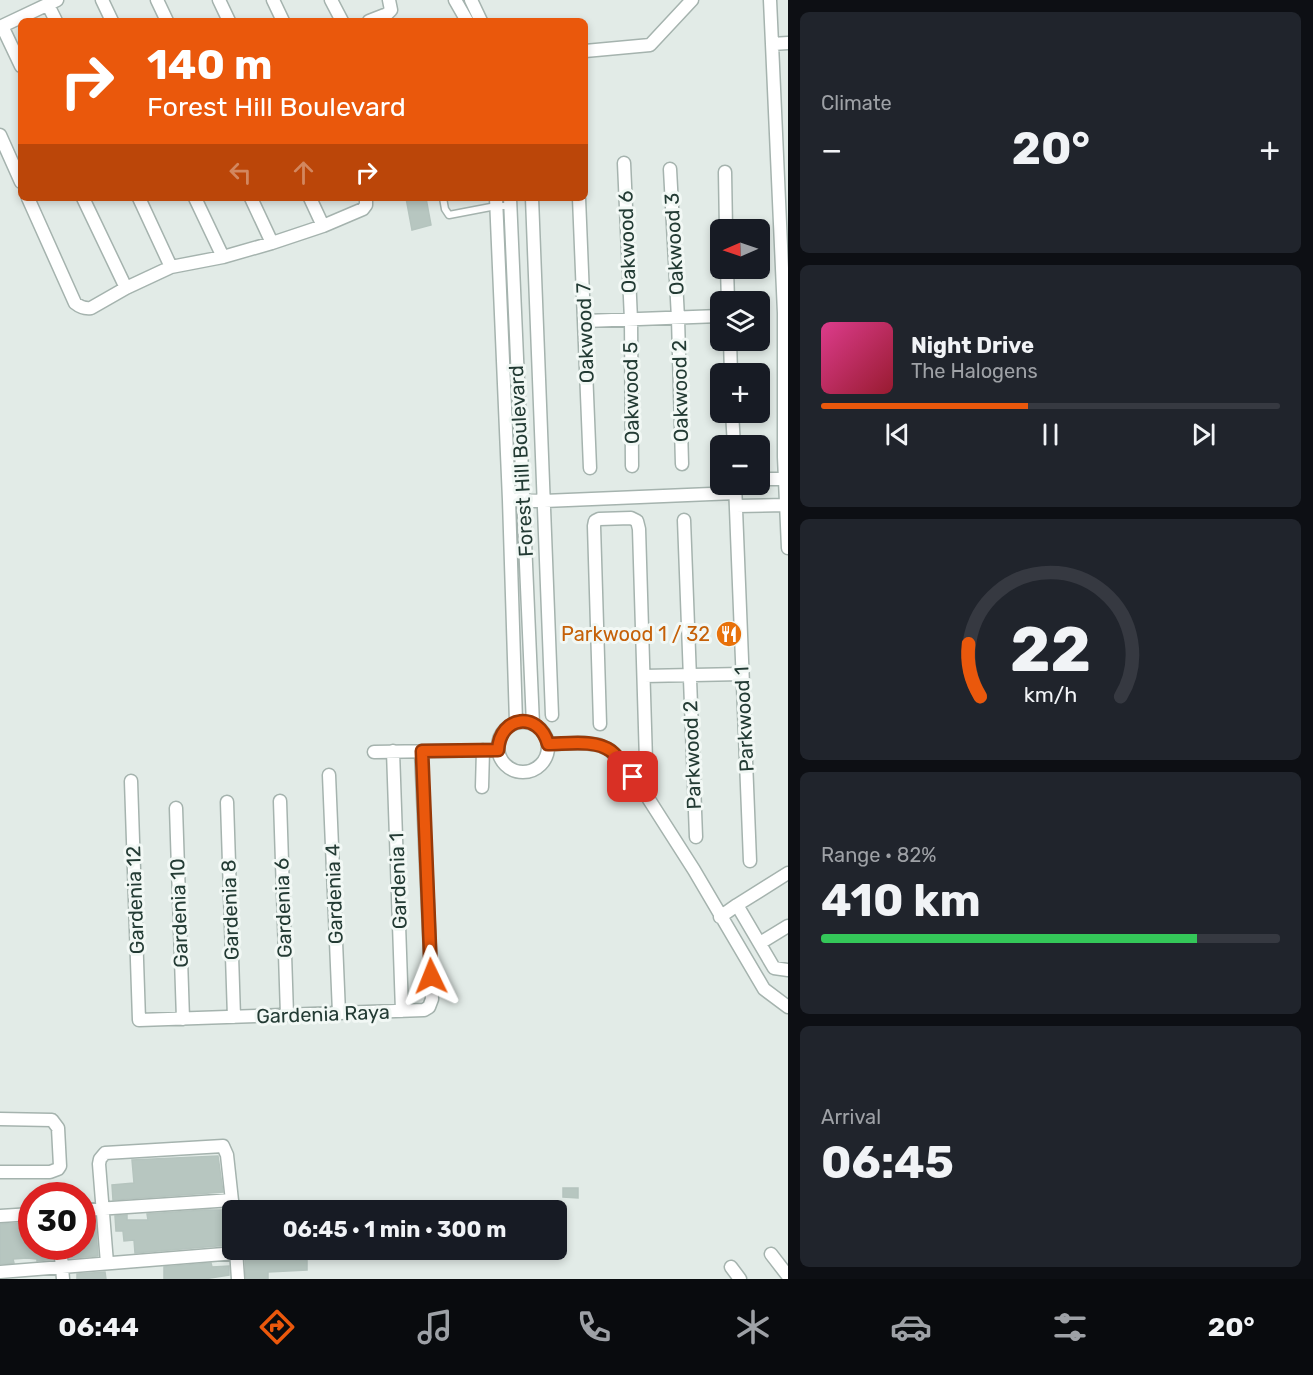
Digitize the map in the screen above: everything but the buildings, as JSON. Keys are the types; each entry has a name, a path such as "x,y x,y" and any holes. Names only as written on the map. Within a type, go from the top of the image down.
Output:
{"street":[{"path":"102,0 111,18"},
{"path":"157,0 166,18"},
{"path":"219,0 228,18"},
{"path":"273,0 282,18"},
{"path":"331,0 340,18"},
{"path":"377,18 391,10 389,0"},
{"path":"455,0 473,18"},
{"path":"471,0 475,18"},
{"path":"588,51 650,45 692,0"},
{"path":"770,0 786,313 785,479 788,548"},
{"path":"20,18 53,2 56,18"},
{"path":"18,19 1,27 18,60"},
{"path":"772,44 788,43"},
{"path":"0,135 18,176"},
{"name":"Oakwood 6","path":"624,163 630,320"},
{"name":"Oakwood 3","path":"670,169 678,318"},
{"path":"725,172 726,219"},
{"path":"29,201 75,303 81,307 92,308 126,288 171,267 223,257 323,226 363,209 366,201"},
{"path":"84,201 126,288"},
{"path":"141,201 171,267"},
{"path":"196,201 223,257"},
{"path":"252,201 272,243"},
{"path":"311,201 323,226"},
{"path":"532,201 552,715"},
{"name":"Oakwood 7","path":"579,201 590,468"},
{"name":"Forest Hill Boulevard","path":"496,202 516,722"},
{"name":"Forest Hill Boulevard","path":"510,202 533,724"},
{"path":"585,321 710,316"},
{"name":"Oakwood 2","path":"678,318 682,464"},
{"name":"Oakwood 5","path":"630,320 633,466"},
{"path":"770,479 785,479"},
{"path":"509,500 544,501 710,490"},
{"name":"Parkwood 1","path":"735,495 750,861"},
{"path":"736,506 786,505"},
{"path":"600,724 595,521 631,518 637,521 639,529 646,761"},
{"name":"Parkwood 2","path":"684,520 696,837"},
{"path":"644,676 742,674"},
{"path":"516,722 533,724 546,736 548,744 544,761 538,768 521,772 513,770 500,758 498,750 502,733 516,722"},
{"path":"548,744 584,743 610,750 642,787 764,989 788,1007"},
{"path":"482,787 483,750"},
{"path":"374,752 498,750"},
{"name":"Gardenia 1","path":"393,751 402,1011"},
{"name":"Gardenia Raya","path":"139,1020 424,1010 429,1006 432,999 422,751"},
{"name":"Gardenia 4","path":"329,775 339,1013"},
{"name":"Gardenia 12","path":"131,781 139,1020"},
{"name":"Gardenia 6","path":"280,801 287,1015"},
{"name":"Gardenia 8","path":"227,802 234,1017"},
{"name":"Gardenia 10","path":"176,808 183,1019"},
{"path":"720,917 788,873"},
{"path":"737,904 774,968 788,970"},
{"path":"760,943 788,926"},
{"path":"0,1119 52,1120 58,1128 60,1166 50,1172 0,1173"},
{"path":"107,1263 99,1164 105,1153 223,1146 227,1155 232,1200"},
{"path":"96,1209 222,1205"},
{"path":"0,1216 18,1215"},
{"path":"0,1272 62,1273 107,1263 222,1252"},
{"path":"771,1254 788,1276"},
{"path":"237,1260 238,1279"},
{"path":"731,1267 740,1279"}],"lane":[{"path":"444,201 449,215 496,202 510,202"}],"place":[{"name":"Parkwood 1 / 32","path":"729,634"}],"route":[{"path":"431,976 422,751 498,750 502,733 508,726 516,722 525,722 541,729 548,744 584,743 610,750 633,777"}]}
